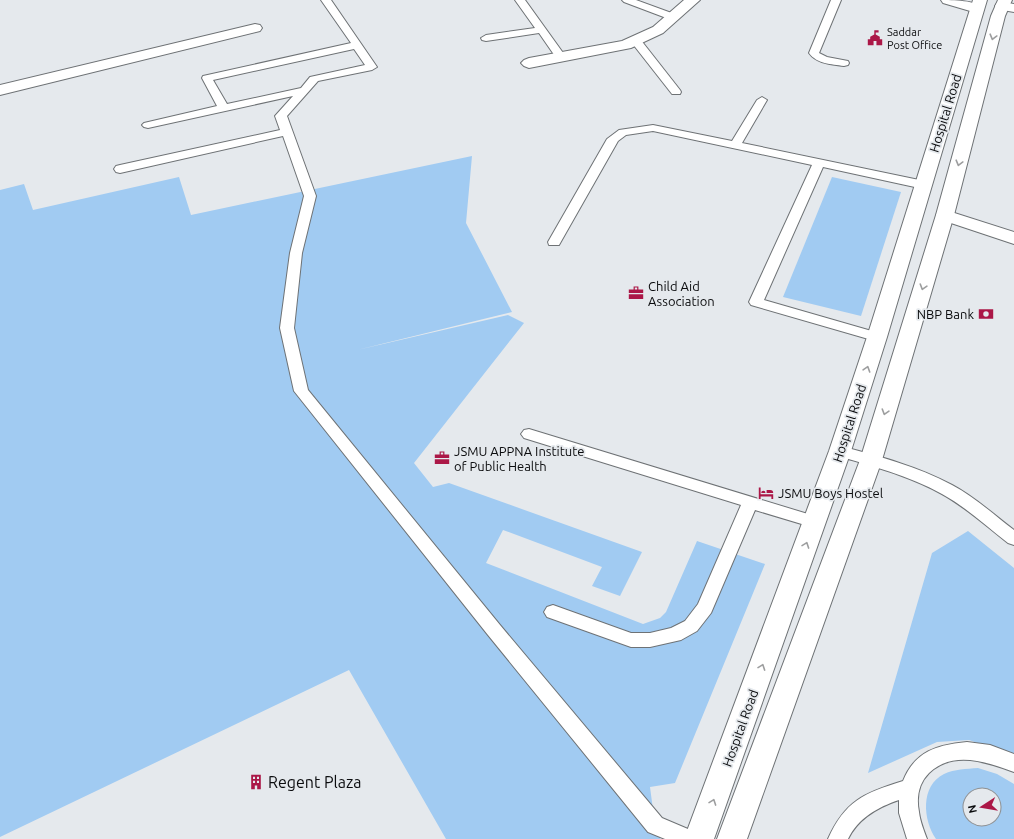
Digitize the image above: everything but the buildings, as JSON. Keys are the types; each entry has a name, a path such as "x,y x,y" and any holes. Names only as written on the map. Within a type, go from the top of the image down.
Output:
{"main road":[{"path":"529,63 626,45 658,30 693,0"},
{"path":"948,0 978,4"},
{"name":"Hospital Road","path":"699,839 840,451 924,185 978,4"},
{"name":"Hospital Road","path":"732,839 871,460 1007,5"},
{"path":"0,90 256,28"},
{"path":"944,215 1014,238"}],"lane":[{"path":"326,0 372,67 314,79 281,116 310,196 296,253 287,328 301,391 489,624 655,825 688,839"},
{"path":"520,0 561,57"},
{"path":"627,0 672,17"},
{"path":"836,0 814,53 820,58 844,63"},
{"path":"486,38 542,30"},
{"path":"636,41 676,92"},
{"path":"224,108 207,78 357,45"},
{"path":"148,125 304,90"},
{"path":"735,145 762,100"},
{"path":"554,242 613,139 623,132 653,128 924,185"},
{"path":"120,169 287,132"},
{"path":"819,163 756,302 877,337"},
{"path":"529,434 815,522"},
{"path":"840,451 871,460 937,484 961,499 1014,539"},
{"path":"553,612 631,640 650,640 675,635 690,626 705,608 750,502"},
{"path":"916,839 910,824 907,806 909,788 916,772 928,761 944,753 962,750 982,751 1003,757 1014,763"},
{"path":"838,839 847,822 865,806 883,796 909,788"}],"shaded area":[{"path":"472,156 466,223 512,312 357,350 508,315 524,323 414,463 433,487 449,483 642,552 620,596 592,586 602,567 503,530 486,563 643,624 660,618 666,612 697,541 765,564 675,783 650,787 655,825 664,828 660,839 446,839 349,670 0,837 0,190 24,184 33,210 179,177 191,215"},
{"path":"832,177 901,192 861,316 783,297"},
{"path":"968,531 1014,568 1014,756 969,740 937,742 868,773 932,553"},
{"path":"978,768 997,774 1014,784 1014,839 936,839 928,823 926,813 927,795 936,779 948,772"}],"place":[{"name":"Saddar Post Office","path":"875,38"},
{"name":"Child Aid Association","path":"636,293"},
{"name":"NBP Bank","path":"986,314"},
{"name":"JSMU APPNA Institute of Public Health","path":"442,458"},
{"name":"JSMU Boys Hostel","path":"766,493"},
{"name":"Regent Plaza","path":"256,782"}]}
